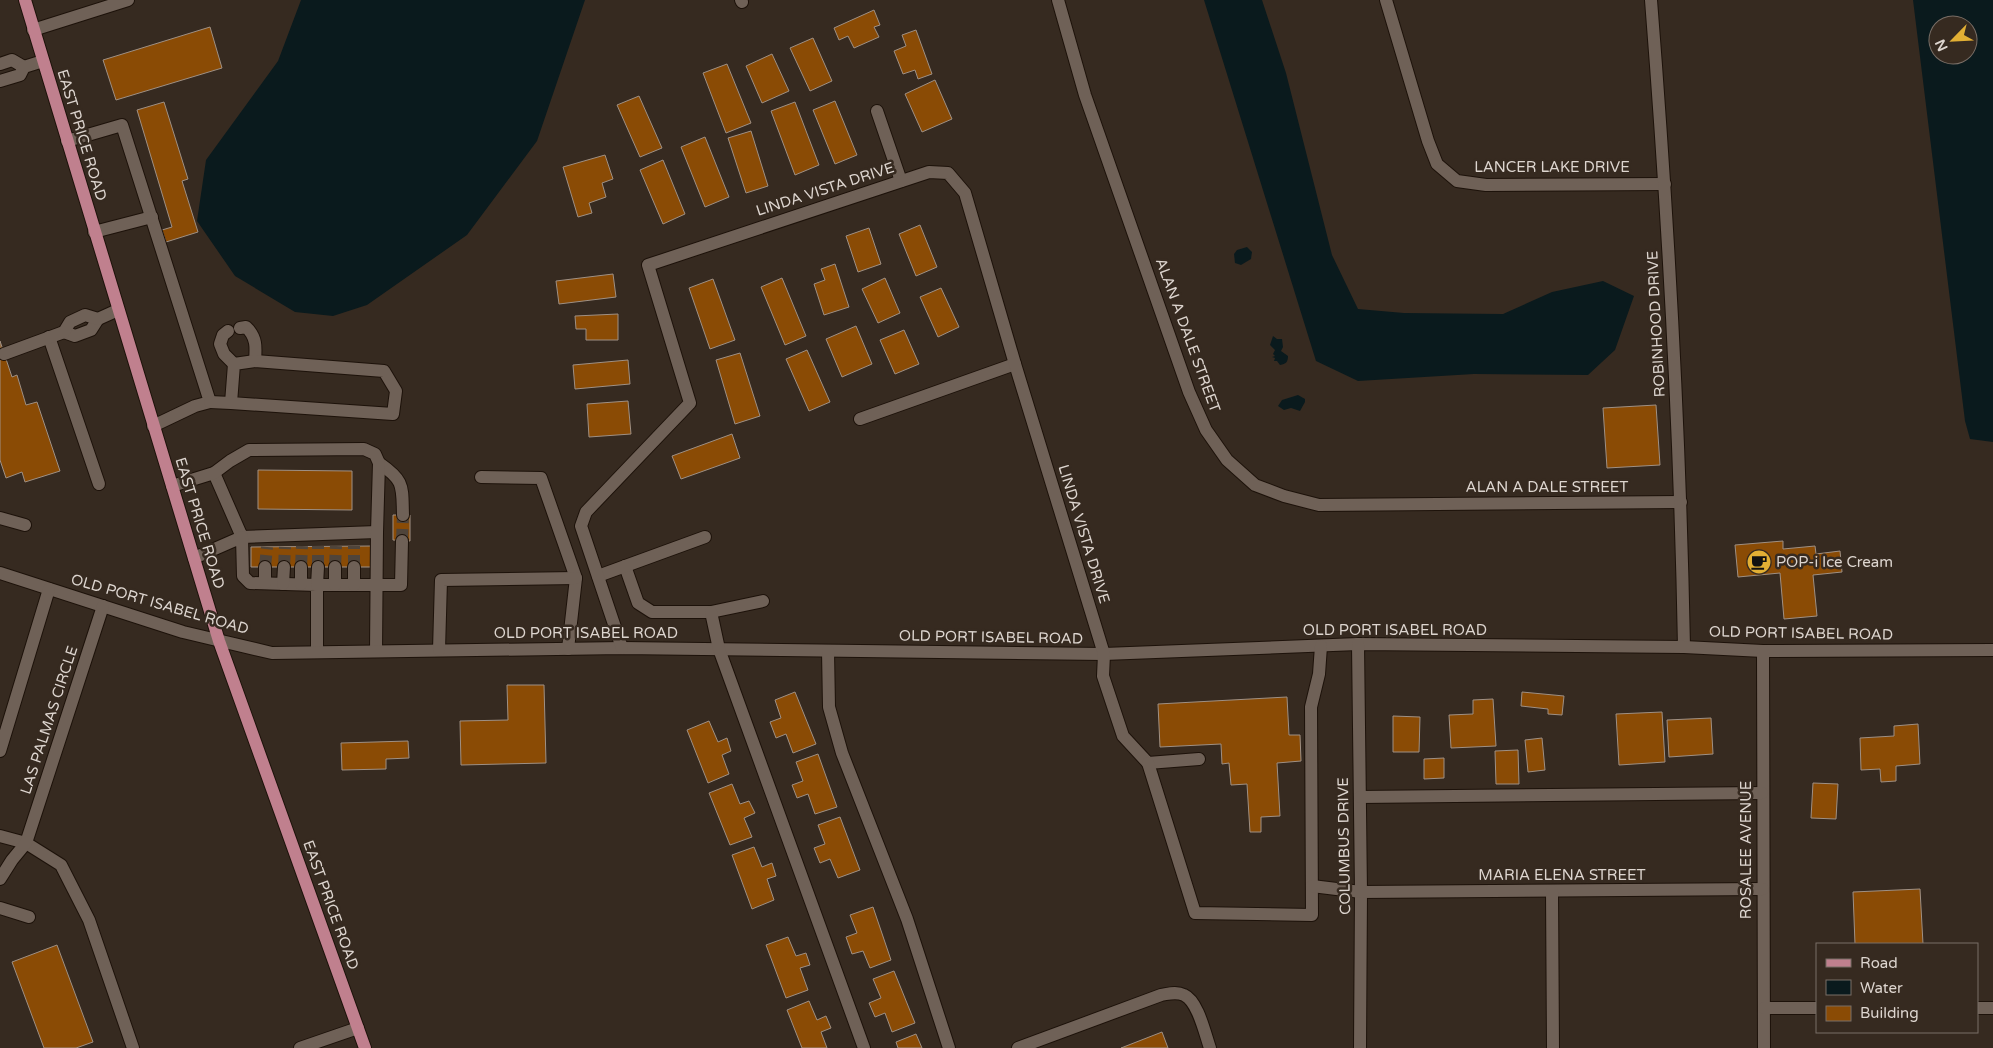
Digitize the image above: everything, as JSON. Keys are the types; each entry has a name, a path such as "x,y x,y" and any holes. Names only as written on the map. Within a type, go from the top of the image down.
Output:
{"main road":[{"name":"EAST PRICE ROAD","path":"25,0 219,641 365,1048"}],"street":[{"path":"33,30 128,0"},
{"name":"ALAN A DALE STREET","path":"1058,0 1085,95 1189,392 1206,430 1226,460 1255,485 1284,496 1319,505 1681,502"},
{"name":"LANCER LAKE DRIVE","path":"1386,0 1428,141 1437,164 1457,181 1486,186 1665,184"},
{"name":"ROBINHOOD DRIVE","path":"1651,0 1665,184 1681,502 1684,647"},
{"path":"0,64 12,60 24,67"},
{"path":"0,81 20,75 24,67 43,61"},
{"path":"877,112 900,181"},
{"path":"67,141 122,125 210,402"},
{"name":"LINDA VISTA DRIVE","path":"622,648 581,526 586,512 690,403 648,265 929,172 948,173 965,192 1015,364 1104,654 1103,676 1123,736 1148,763"},
{"path":"94,232 152,217"},
{"path":"4,354 64,332 76,336 90,330 98,318 118,310"},
{"path":"231,403 234,364 224,354 220,344 223,335 234,329 246,327 252,333 256,345 255,362"},
{"path":"49,337 99,484"},
{"path":"153,426 195,406 210,402 393,414 396,391 384,371 255,362 234,364"},
{"path":"860,419 1015,364"},
{"path":"172,486 214,473 249,450 364,449 375,454 380,464 376,532 376,651"},
{"path":"380,464 390,470 402,486 403,515"},
{"path":"214,473 242,537 243,576 250,583 401,585 402,541"},
{"path":"481,477 541,478 576,578 568,649"},
{"path":"0,518 25,525"},
{"path":"194,558 242,537 266,542 354,540 376,532"},
{"path":"598,576 705,538"},
{"path":"625,566 638,603 652,612 711,612 763,601"},
{"path":"265,583 266,567"},
{"path":"283,584 284,567"},
{"path":"301,567 301,584"},
{"path":"317,652 318,567"},
{"path":"335,567 335,585"},
{"path":"354,567 354,585"},
{"name":"OLD PORT ISABEL ROAD","path":"0,573 183,632 272,653 622,648 1104,654 1358,644 1684,647 1763,651 1993,650"},
{"path":"439,650 441,580 576,578"},
{"path":"0,751 49,589"},
{"name":"LAS PALMAS CIRCLE","path":"26,844 103,606"},
{"path":"711,612 719,649 864,1048"},
{"name":"COLUMBUS DRIVE","path":"1358,644 1361,892 1360,1048"},
{"path":"1199,759 1148,763 1195,913 1312,915 1311,707 1319,674 1321,646"},
{"path":"828,651 829,707 842,753 907,920 949,1048"},
{"name":"ROSALEE AVENUE","path":"1763,651 1762,889 1764,1048"},
{"path":"1360,797 1762,793"},
{"path":"0,836 26,844 61,866 90,920 133,1048"},
{"path":"1,876 26,844"},
{"name":"MARIA ELENA STREET","path":"1312,886 1361,892 1762,889"},
{"path":"1552,891 1553,1048"},
{"path":"0,908 29,917"},
{"path":"1018,1048 1160,995 1174,993 1183,994 1196,1008 1210,1048"},
{"path":"1764,1008 1816,1008"},
{"path":"1978,1008 1993,1008"},
{"path":"300,1048 358,1028"}],"water":[{"path":"301,0 585,0 537,141 467,235 367,305 333,316 295,312 235,276 197,221 206,160 278,61"},
{"path":"1204,0 1262,0 1286,73 1332,255 1358,309 1404,313 1503,314 1552,292 1603,281 1634,296 1615,350 1588,375 1474,374 1358,381 1316,361"},
{"path":"1913,0 1993,0 1993,442 1970,439 1965,421"},
{"path":"1247,247 1252,252 1251,259 1241,265 1235,263 1234,254 1237,250"},
{"path":"1273,336 1277,339 1282,339 1283,347 1281,351 1288,356 1284,364 1280,365 1272,357 1275,356 1273,354 1275,350 1270,345"},
{"path":"1298,395 1305,399 1300,411 1291,408 1284,410 1278,406 1282,400"}],"building":[{"path":"874,10 880,25 874,27 879,37 854,48 848,36 839,40 834,28"},
{"path":"210,27 222,68 116,100 103,60"},
{"path":"916,30 932,74 918,79 915,70 903,74 894,51 906,46 902,35"},
{"path":"813,38 832,81 810,91 790,48"},
{"path":"772,54 789,91 762,103 746,66"},
{"path":"727,64 751,123 726,133 703,73"},
{"path":"935,80 952,119 922,132 905,94"},
{"path":"639,96 662,148 640,157 617,105"},
{"path":"835,101 857,155 835,164 813,110"},
{"path":"164,102 188,179 182,181 198,232 166,242 162,230 172,227 137,110"},
{"path":"795,102 819,165 795,175 771,111"},
{"path":"751,131 768,186 746,193 728,138"},
{"path":"705,137 729,197 705,207 681,147"},
{"path":"605,155 613,179 602,183 606,197 589,203 592,213 578,217 563,167"},
{"path":"663,160 685,214 663,224 640,170"},
{"path":"920,225 937,267 916,276 899,234"},
{"path":"869,228 881,264 858,272 846,236"},
{"path":"835,264 849,307 824,315 814,284 825,280 821,269"},
{"path":"613,274 616,297 559,304 556,281"},
{"path":"782,278 806,336 785,345 761,287"},
{"path":"885,278 900,313 878,323 862,289"},
{"path":"713,279 735,340 710,349 689,288"},
{"path":"941,288 959,327 938,337 920,297"},
{"path":"618,314 618,340 586,340 586,329 576,329 575,316"},
{"path":"856,326 872,364 842,377 826,339"},
{"path":"904,330 919,364 895,374 880,340"},
{"path":"0,341 12,377 17,375 26,405 37,402 60,471 25,482 22,472 6,478 0,460"},
{"path":"807,350 830,402 809,411 786,359"},
{"path":"740,353 760,416 735,424 716,360"},
{"path":"628,360 630,384 575,389 573,365"},
{"path":"628,401 631,434 589,437 587,404"},
{"path":"1656,405 1660,465 1607,468 1603,408"},
{"path":"732,434 740,458 681,479 672,456"},
{"path":"258,470 352,471 352,510 258,509"},
{"path":"393,515 410,515 410,541 393,540"},
{"path":"1783,541 1783,549 1815,546 1816,554 1840,551 1842,572 1813,575 1817,616 1784,619 1780,573 1738,577 1735,545"},
{"path":"371,546 371,567 251,567 251,547"},
{"path":"507,685 544,685 546,763 461,765 460,721 508,720"},
{"path":"795,692 816,744 793,753 786,734 776,738 770,722 781,718 775,700"},
{"path":"1522,692 1564,696 1562,715 1548,714 1548,709 1521,706"},
{"path":"1287,697 1289,735 1300,735 1301,761 1277,763 1280,816 1261,817 1261,832 1250,832 1247,784 1231,785 1229,763 1222,764 1221,744 1160,747 1158,704"},
{"path":"1493,699 1496,746 1451,748 1449,715 1473,714 1473,700"},
{"path":"1662,712 1665,762 1619,765 1616,714"},
{"path":"1393,716 1420,717 1419,752 1393,752"},
{"path":"1711,718 1713,754 1669,757 1667,720"},
{"path":"709,721 718,742 727,738 731,751 722,755 729,774 708,783 687,730"},
{"path":"1918,724 1920,764 1896,766 1896,781 1881,782 1880,769 1861,770 1860,738 1894,736 1894,726"},
{"path":"1542,738 1545,770 1528,772 1525,740"},
{"path":"408,741 409,758 386,759 386,769 342,770 341,743"},
{"path":"1518,750 1519,784 1496,784 1495,751"},
{"path":"818,754 837,807 815,814 808,794 797,798 792,785 803,781 796,762"},
{"path":"1444,758 1444,778 1424,779 1424,759"},
{"path":"1813,783 1838,784 1836,819 1811,818"},
{"path":"732,784 740,804 749,801 755,813 744,818 752,837 730,845 709,793"},
{"path":"840,817 860,870 838,878 830,859 820,863 814,848 825,844 818,825"},
{"path":"754,847 762,867 772,863 776,876 767,879 774,900 752,909 732,855"},
{"path":"1920,889 1923,943 1855,943 1853,892"},
{"path":"873,907 891,960 870,968 863,951 852,954 846,937 857,933 850,915"},
{"path":"788,937 796,956 806,953 810,965 800,968 808,990 786,998 766,945"},
{"path":"57,945 93,1042 76,1048 44,1048 12,962"},
{"path":"894,971 915,1023 892,1032 885,1013 875,1017 869,1003 881,998 873,979"},
{"path":"809,1001 817,1020 826,1016 831,1028 821,1032 827,1048 802,1048 787,1010"},
{"path":"1162,1032 1168,1048 1121,1048"},
{"path":"916,1034 922,1048 898,1048 896,1042"}],"tunnel":[{"path":"402,541 403,515"},
{"path":"301,567 302,546"},
{"path":"318,546 318,567"},
{"path":"335,567 336,546"},
{"path":"354,546 354,567"},
{"path":"265,567 267,547"},
{"path":"284,567 285,547"}],"place":[{"name":"POP-i Ice Cream","path":"1759,562"}]}
